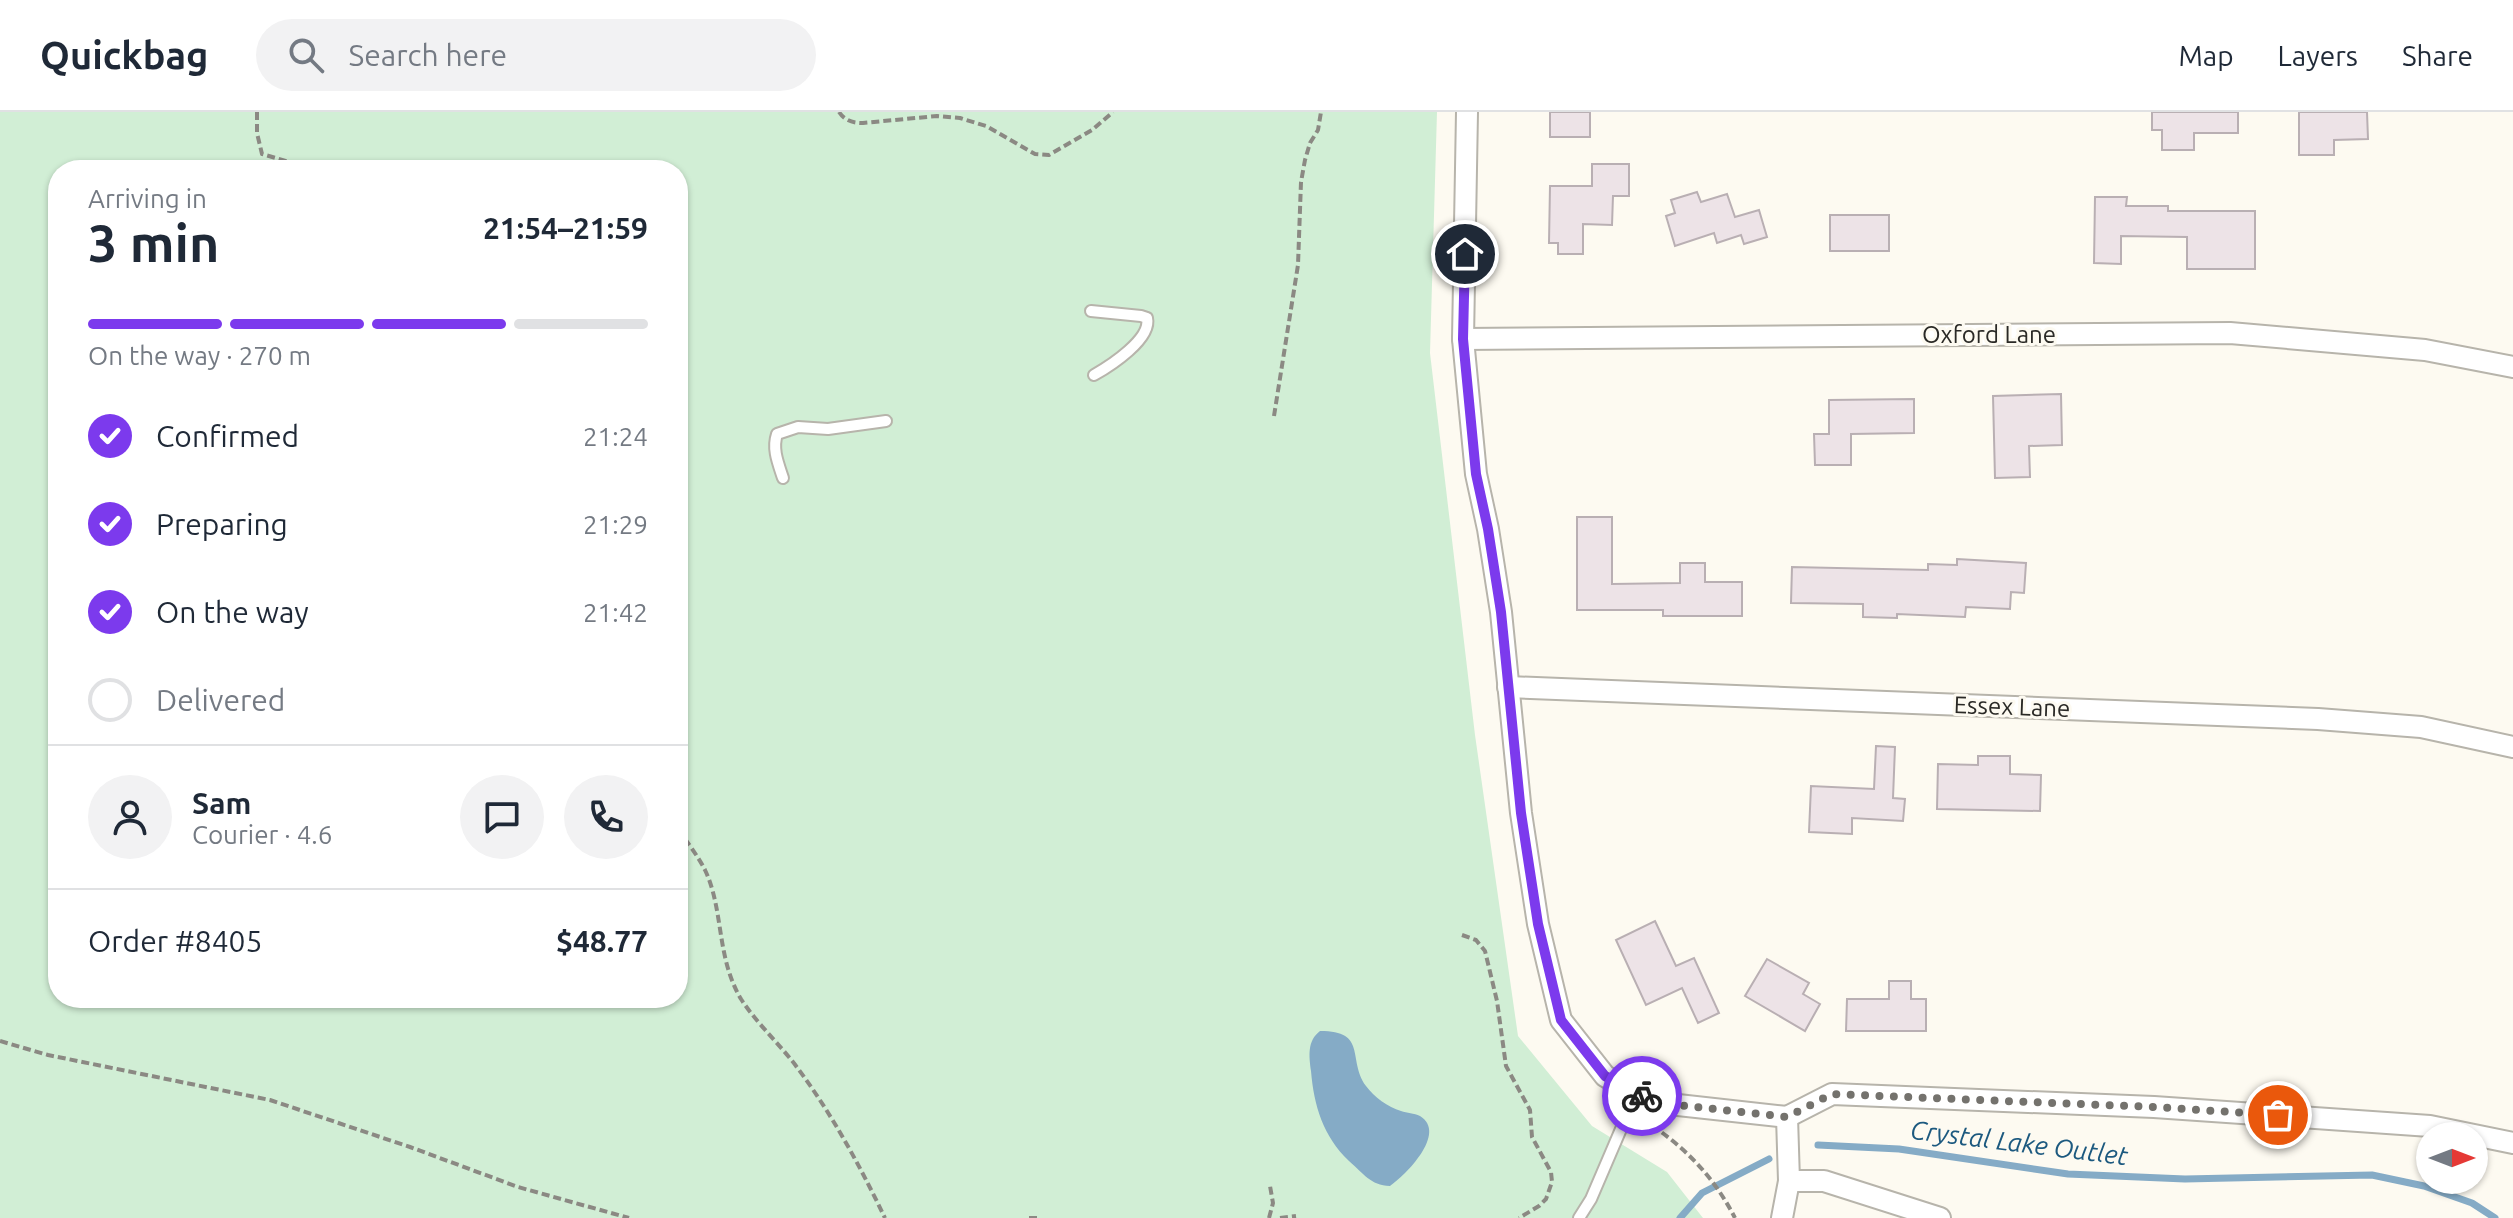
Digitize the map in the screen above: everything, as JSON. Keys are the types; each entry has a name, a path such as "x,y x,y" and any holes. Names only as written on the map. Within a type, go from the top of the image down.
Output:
{"street":[{"path":"1467,112 1463,339 1476,474 1501,612 1521,813 1538,924 1561,1020 1605,1076 1636,1094 1678,1105 1787,1117 1832,1094 2154,1107 2430,1126 2513,1143"},
{"name":"Oxford Lane","path":"1463,339 2230,333 2425,350 2513,367"},
{"name":"Essex Lane","path":"1508,687 2318,719 2421,727 2513,747"},
{"path":"1782,1218 1789,1181 1787,1117"},
{"path":"1789,1181 1824,1181 1940,1218"}],"lane":[{"path":"1091,311 1141,316 1147,318 1149,323 1138,341 1114,363 1094,375"},
{"path":"783,478 776,457 777,434 798,427 828,429 886,421"},
{"path":"1579,1218 1591,1199 1636,1094"}],"path":[{"path":"257,112 257,133 262,154 282,160"},
{"path":"839,112 853,123 937,116 960,118 986,126 1035,154 1049,155 1092,130 1113,112"},
{"path":"1274,416 1298,265 1301,182 1321,112"},
{"path":"688,845 705,871 728,972 742,1000 823,1103 885,1218"},
{"path":"1462,935 1476,940 1485,951 1497,1001 1506,1066 1530,1110 1532,1137 1551,1172 1552,1182 1546,1199 1519,1218"},
{"path":"0,1041 86,1063 270,1100 518,1187 629,1218"},
{"path":"1707,1174 1735,1218"},
{"path":"1269,1218 1273,1203 1270,1186"},
{"path":"1280,1218 1296,1216"},
{"path":"1029,1218 1038,1218"}],"green space":[{"path":"0,112 1437,112 1430,353 1475,735 1518,1036 1592,1126 1667,1172 1703,1218 0,1218"}],"water":[{"path":"1320,1031 1335,1032 1351,1041 1361,1076 1377,1098 1396,1109 1420,1116 1427,1123 1429,1133 1421,1154 1390,1186 1377,1184 1363,1174 1340,1151 1321,1120 1310,1060 1311,1044"}],"building":[{"path":"1550,112 1590,112 1590,137 1550,137"},
{"path":"2152,112 2238,112 2238,133 2194,133 2194,150 2162,150 2162,130 2152,130"},
{"path":"2299,112 2367,112 2368,139 2334,140 2334,155 2299,155"},
{"path":"1592,164 1629,164 1629,196 1613,196 1612,225 1583,224 1583,254 1558,254 1558,243 1549,243 1550,186 1592,186"},
{"path":"1697,192 1701,202 1727,194 1735,217 1759,210 1767,237 1744,244 1741,235 1717,243 1714,233 1675,246 1666,216 1675,213 1671,200"},
{"path":"2095,197 2127,197 2126,206 2168,206 2168,211 2255,211 2255,269 2187,269 2187,237 2121,236 2121,264 2094,263"},
{"path":"1830,215 1889,215 1889,251 1830,251"},
{"path":"2061,394 2062,445 2029,446 2030,477 1995,478 1993,396"},
{"path":"1914,399 1914,433 1851,434 1851,465 1815,465 1814,434 1829,434 1829,400"},
{"path":"1577,517 1612,517 1612,584 1680,583 1680,563 1705,563 1705,582 1742,582 1742,616 1663,616 1663,610 1577,610"},
{"path":"1957,559 2026,563 2024,593 2011,592 2010,609 1966,607 1965,617 1897,614 1897,618 1863,617 1863,604 1791,603 1792,567 1928,570 1928,564 1957,565"},
{"path":"1876,746 1895,747 1893,798 1905,799 1903,821 1852,818 1852,834 1809,832 1811,786 1874,789"},
{"path":"1978,756 2010,756 2010,774 2041,775 2040,811 1937,809 1938,764 1978,765"},
{"path":"1655,921 1676,966 1694,958 1719,1013 1698,1023 1682,988 1646,1005 1616,940"},
{"path":"1767,959 1809,983 1803,994 1820,1004 1805,1031 1745,996"},
{"path":"1889,981 1911,981 1911,999 1926,999 1926,1031 1846,1031 1847,999 1889,999"}],"waterway":[{"name":"Crystal Lake Outlet","path":"1818,1145 1899,1149 2068,1174 2185,1179 2372,1175 2424,1186 2472,1203 2495,1218"},
{"name":"Crystal Lake Outlet","path":"1680,1218 1702,1193 1769,1159"}],"way so far":[{"path":"1642,1096 1678,1105 1787,1117 1832,1094 2278,1115"}],"route":[{"path":"1465,254 1463,339 1476,474 1501,612 1521,813 1538,924 1561,1020 1605,1076 1642,1096"}]}
